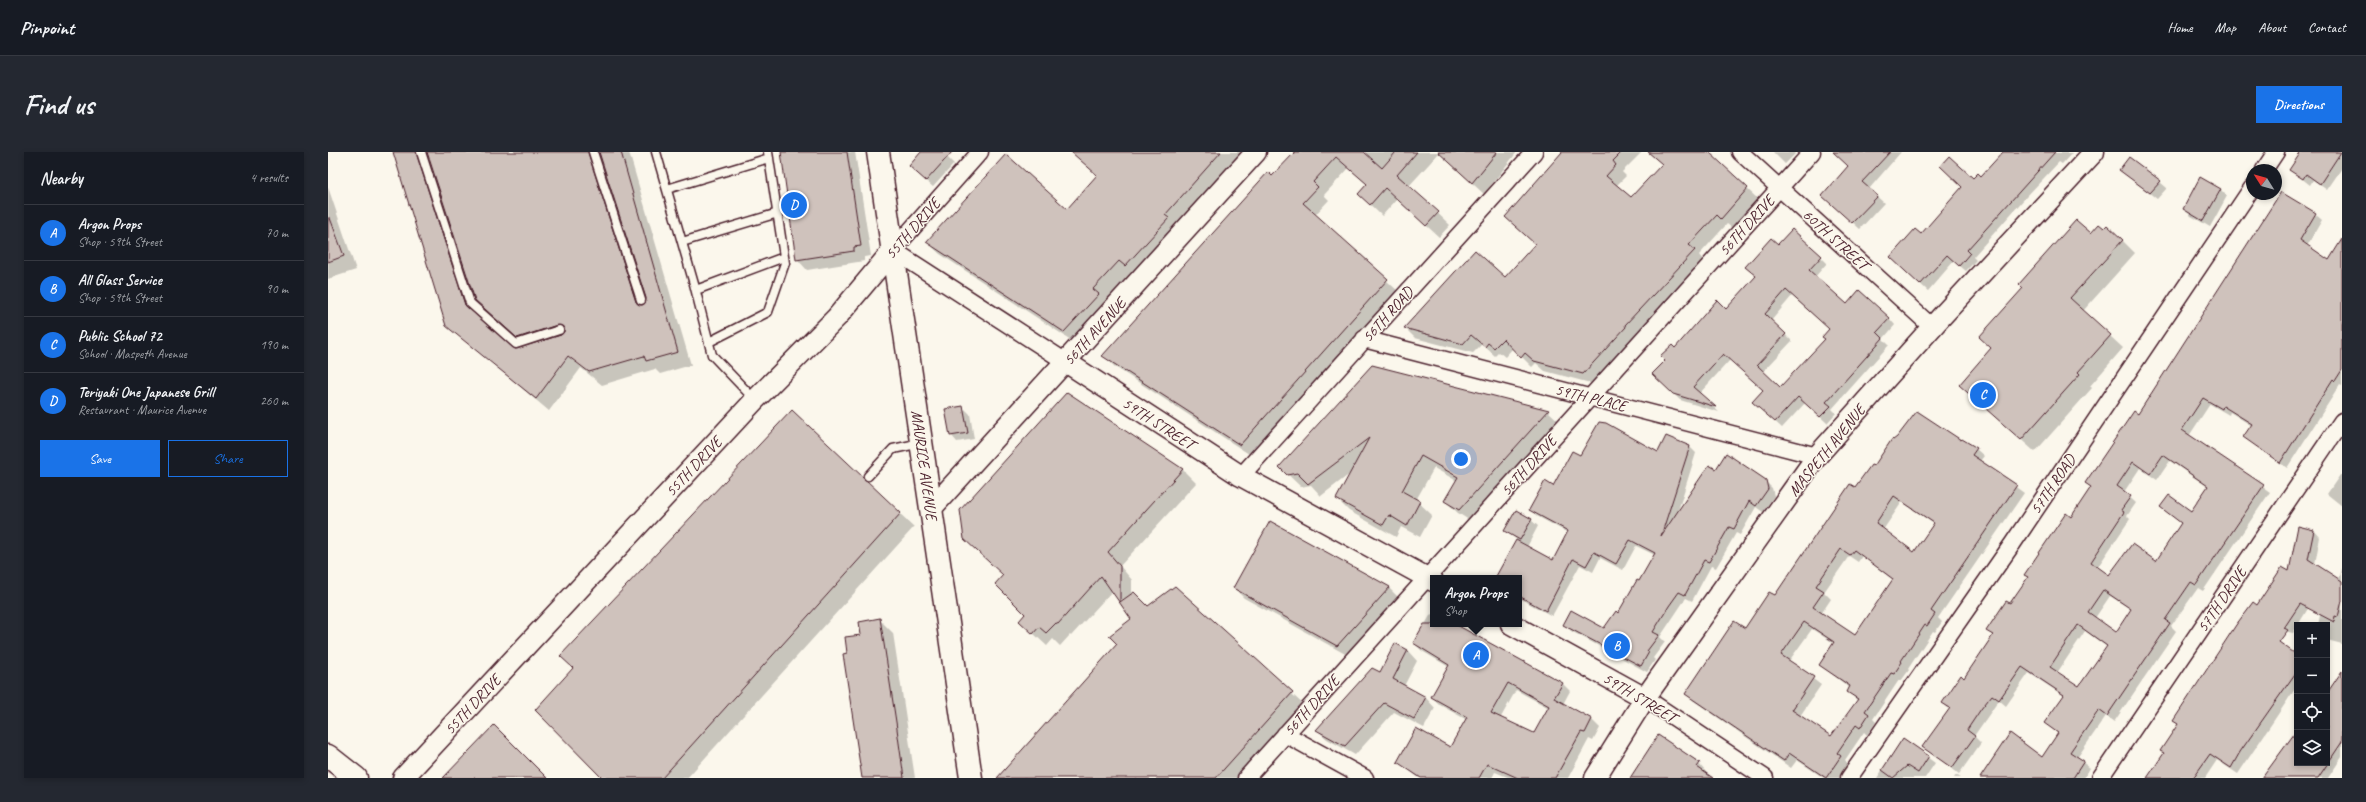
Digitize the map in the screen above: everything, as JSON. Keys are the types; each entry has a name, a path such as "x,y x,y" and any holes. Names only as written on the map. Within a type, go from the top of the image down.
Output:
{"main road":[{"name":"MAURICE AVENUE","path":"878,152 971,778"},
{"path":"328,756 356,778"}],"street":[{"name":"55TH DRIVE","path":"403,778 755,400 836,317 980,152"},
{"name":"56TH AVENUE","path":"931,509 1256,152"},
{"name":"56TH ROAD","path":"1240,476 1534,152"},
{"name":"60TH STREET","path":"1740,152 1932,327"},
{"name":"56TH DRIVE","path":"1434,575 1590,397 1812,152"},
{"name":"MASPETH AVENUE","path":"1596,778 1645,698 1817,456 1932,327 2094,152"},
{"path":"2268,164 2276,152"},
{"name":"57TH ROAD","path":"1849,778 2008,549 2246,197"},
{"name":"59TH STREET","path":"893,250 1240,476 1430,579"},
{"name":"59TH PLACE","path":"1364,339 1817,456"},
{"name":"57TH DRIVE","path":"2100,778 2342,421"},
{"name":"56TH DRIVE","path":"1246,778 1285,734 1430,579"},
{"name":"59TH STREET","path":"1516,627 1645,698 1765,778"},
{"path":"1285,734 1365,778"}],"lane":[{"path":"421,152 470,303 516,344 559,330"},
{"path":"593,152 641,300"},
{"path":"656,152 696,290 712,355 755,400"},
{"path":"667,189 769,155 785,263 768,312 709,342"},
{"path":"682,242 778,213"},
{"path":"696,290 784,257"},
{"path":"868,476 893,449 921,443"}],"building":[{"path":"393,152 416,152 465,305 515,349 561,335 564,332 564,328 557,325 517,338 475,300 427,152 588,152 636,302 642,305 645,303 646,298 599,152 621,152 678,352 646,361 644,356 589,372 568,356 536,399 446,326"},
{"path":"781,152 847,152 861,246 854,247 854,251 796,260"},
{"path":"921,152 952,152 926,181 909,166"},
{"path":"1071,152 1221,152 1165,215 1169,218 1125,266 1119,261 1093,289 1099,294 1064,332 926,242 1006,154 1067,209 1097,175"},
{"path":"1295,152 1364,152 1382,168 1396,152 1417,152 1397,175 1439,212 1426,226 1385,188 1370,205 1358,194 1367,184 1336,157 1313,182 1318,187 1303,203 1388,279 1240,445 1102,356 1268,172 1272,176"},
{"path":"1438,152 1497,152 1472,183"},
{"path":"1562,152 1622,152 1613,161 1616,165 1606,176 1631,197 1662,164 1648,152 1709,152 1748,188 1721,219 1717,215 1689,245 1695,250 1625,325 1626,327 1583,374 1534,361 1525,353 1521,358 1503,339 1494,348 1488,343 1485,347 1471,335 1463,344 1404,328 1475,250 1505,277 1535,244 1505,217"},
{"path":"1833,152 1890,152 1862,182 1878,196 1852,223 1822,196 1848,166"},
{"path":"2003,152 2055,152 1967,250 1970,253 1959,266 1947,255 1920,285 1890,257 1915,229 1921,234 1962,187 1940,166 1949,156 1973,178 1978,173 1981,176"},
{"path":"2301,152 2341,152 2320,184 2306,174 2303,179 2289,170"},
{"path":"2129,157 2161,181 2150,193 2119,170"},
{"path":"2200,177 2221,189 2203,221 2183,209"},
{"path":"2282,193 2316,213 2300,240 2329,260 2342,239 2342,370 2335,381 2333,379 2280,463 2243,437 2252,424 2223,406 2222,409 2203,398 2182,430 2264,485 2196,585 2191,582 2165,620 2170,623 2107,716 2099,710 2070,752 2084,761 2073,778 1980,778 2010,733 2042,757 2058,733 2044,723 2064,695 2022,667 1999,700 1992,695 1981,709 1967,730 1975,736 1952,768 1922,747 1950,708 1942,703 1961,675 1964,678 1993,635 1986,631 2006,601 2010,603 2028,577 2024,575 2066,513 2071,517 2091,487 2085,483 2134,411 2138,414 2276,200 2282,200","holes":["2163,455 2208,486 2191,511 2169,495 2160,507 2181,523 2156,561 2132,544 2109,575 2091,562 2124,512 2121,510 2131,496 2117,486 2133,462 2150,474","2103,590 2131,609 2116,632 2088,612","2078,625 2107,646 2079,686 2050,667"]},
{"path":"328,218 330,218 344,256 328,262"},
{"path":"2076,220 2091,233 2099,224 2104,228 2107,225 2123,240 2070,298 2111,335 2078,372 2080,374 2021,440 1959,385 1991,348 1979,337 2023,288 2019,284"},
{"path":"1792,229 1822,256 1809,270 1847,304 1859,290 1890,318 1877,332 1883,338 1826,402 1831,406 1820,417 1798,397 1775,422 1752,402 1763,390 1723,354 1693,387 1716,407 1673,394 1652,374 1665,361 1660,356 1672,345 1675,348 1717,300 1726,309 1756,276 1745,267 1771,238 1778,244","holes":["1786,290 1829,329 1822,337 1825,339 1780,387 1757,365 1786,334 1765,314"]},
{"path":"1372,365 1549,410 1459,510 1444,501 1458,477 1421,456 1402,491 1420,501 1407,526 1389,515 1383,525 1336,499 1369,438 1308,484 1297,473 1287,475 1279,467"},
{"path":"1067,392 1183,469 1108,552 1120,566 1120,602 1134,592 1148,606 1175,586 1293,692 1216,778 997,778 1117,644 1109,636 1131,619 1101,576 1058,624 1056,623 1046,633 1039,627 1033,634 1019,621 1025,614 995,584 1003,575 964,539 960,510"},
{"path":"963,406 968,433 950,436 945,409"},
{"path":"792,410 901,513 662,778 602,778 535,710 573,668 560,656"},
{"path":"1917,411 1961,440 1962,439 1977,448 1972,455 2017,485 1931,611 1935,614 1927,626 1925,625 1894,674 1891,673 1865,711 1869,714 1860,728 1856,725 1837,753 1841,756 1826,778 1789,753 1784,761 1685,694 1734,621 1745,628 1769,592 1775,595 1850,484 1855,487 1871,465 1874,466 1892,439 1893,440","holes":["1894,496 1934,523 1914,552 1876,523","1841,549 1850,555 1854,550 1893,579 1855,635 1813,607 1824,591 1816,586","1804,622 1834,642 1819,665 1850,686 1847,692 1858,699 1831,736 1792,710 1814,677 1781,655"]},
{"path":"1599,422 1606,423 1658,452 1666,436 1690,446 1661,536 1709,465 1716,469 1726,453 1766,480 1768,489 1756,506 1749,501 1734,529 1729,527 1709,562 1704,560 1685,595 1679,592 1669,606 1653,632 1659,635 1647,651 1649,652 1641,666 1563,625 1571,610 1604,628 1616,611 1618,613 1655,553 1630,540 1616,564 1594,552 1586,566 1573,559 1546,611 1522,598 1522,575 1497,575 1516,540 1553,560 1568,531 1529,510 1545,481 1553,486 1572,451 1580,455"},
{"path":"1516,510 1532,519 1520,540 1504,531"},
{"path":"1270,521 1390,587 1337,646 1233,588"},
{"path":"2298,526 2314,530 2308,559 2342,581 2342,601 2338,617 2335,616 2334,622 2300,604 2284,628 2288,630 2279,642 2294,653 2294,675 2240,752 2231,768 2210,754 2193,778 2147,778 2164,753 2160,751 2178,724 2173,721 2236,625 2253,602 2257,605 2282,567 2289,571"},
{"path":"880,618 904,778 862,778 843,654 847,653 845,637 861,635 859,622"},
{"path":"1424,624 1430,624 1430,627 1460,627 1563,683 1554,698 1592,719 1585,733 1581,732 1555,778 1518,778 1487,764 1479,778 1421,778 1397,762 1416,728 1450,747 1467,717 1431,697 1449,665 1413,643","holes":["1508,683 1549,706 1534,733 1491,713"]},
{"path":"1395,643 1408,650 1393,679 1426,697 1414,719 1384,703 1345,746 1316,730 1372,668 1380,672"},
{"path":"2342,671 2342,742 2330,760 2330,694 2330,689"},
{"path":"494,725 547,778 443,778"},
{"path":"2294,734 2294,766 2326,766 2318,778 2262,778"},
{"path":"1658,735 1700,763 1697,767 1713,778 1630,778"},
{"path":"1903,738 1929,756 1918,773 1907,766 1893,778 1882,770"}],"place":[{"name":"Teriyaki One Japanese Grill","path":"794,205"},
{"name":"Public School 72","path":"1983,395"},
{"name":"All Glass Service","path":"1617,646"},
{"name":"Argon Props","path":"1476,655"}]}
